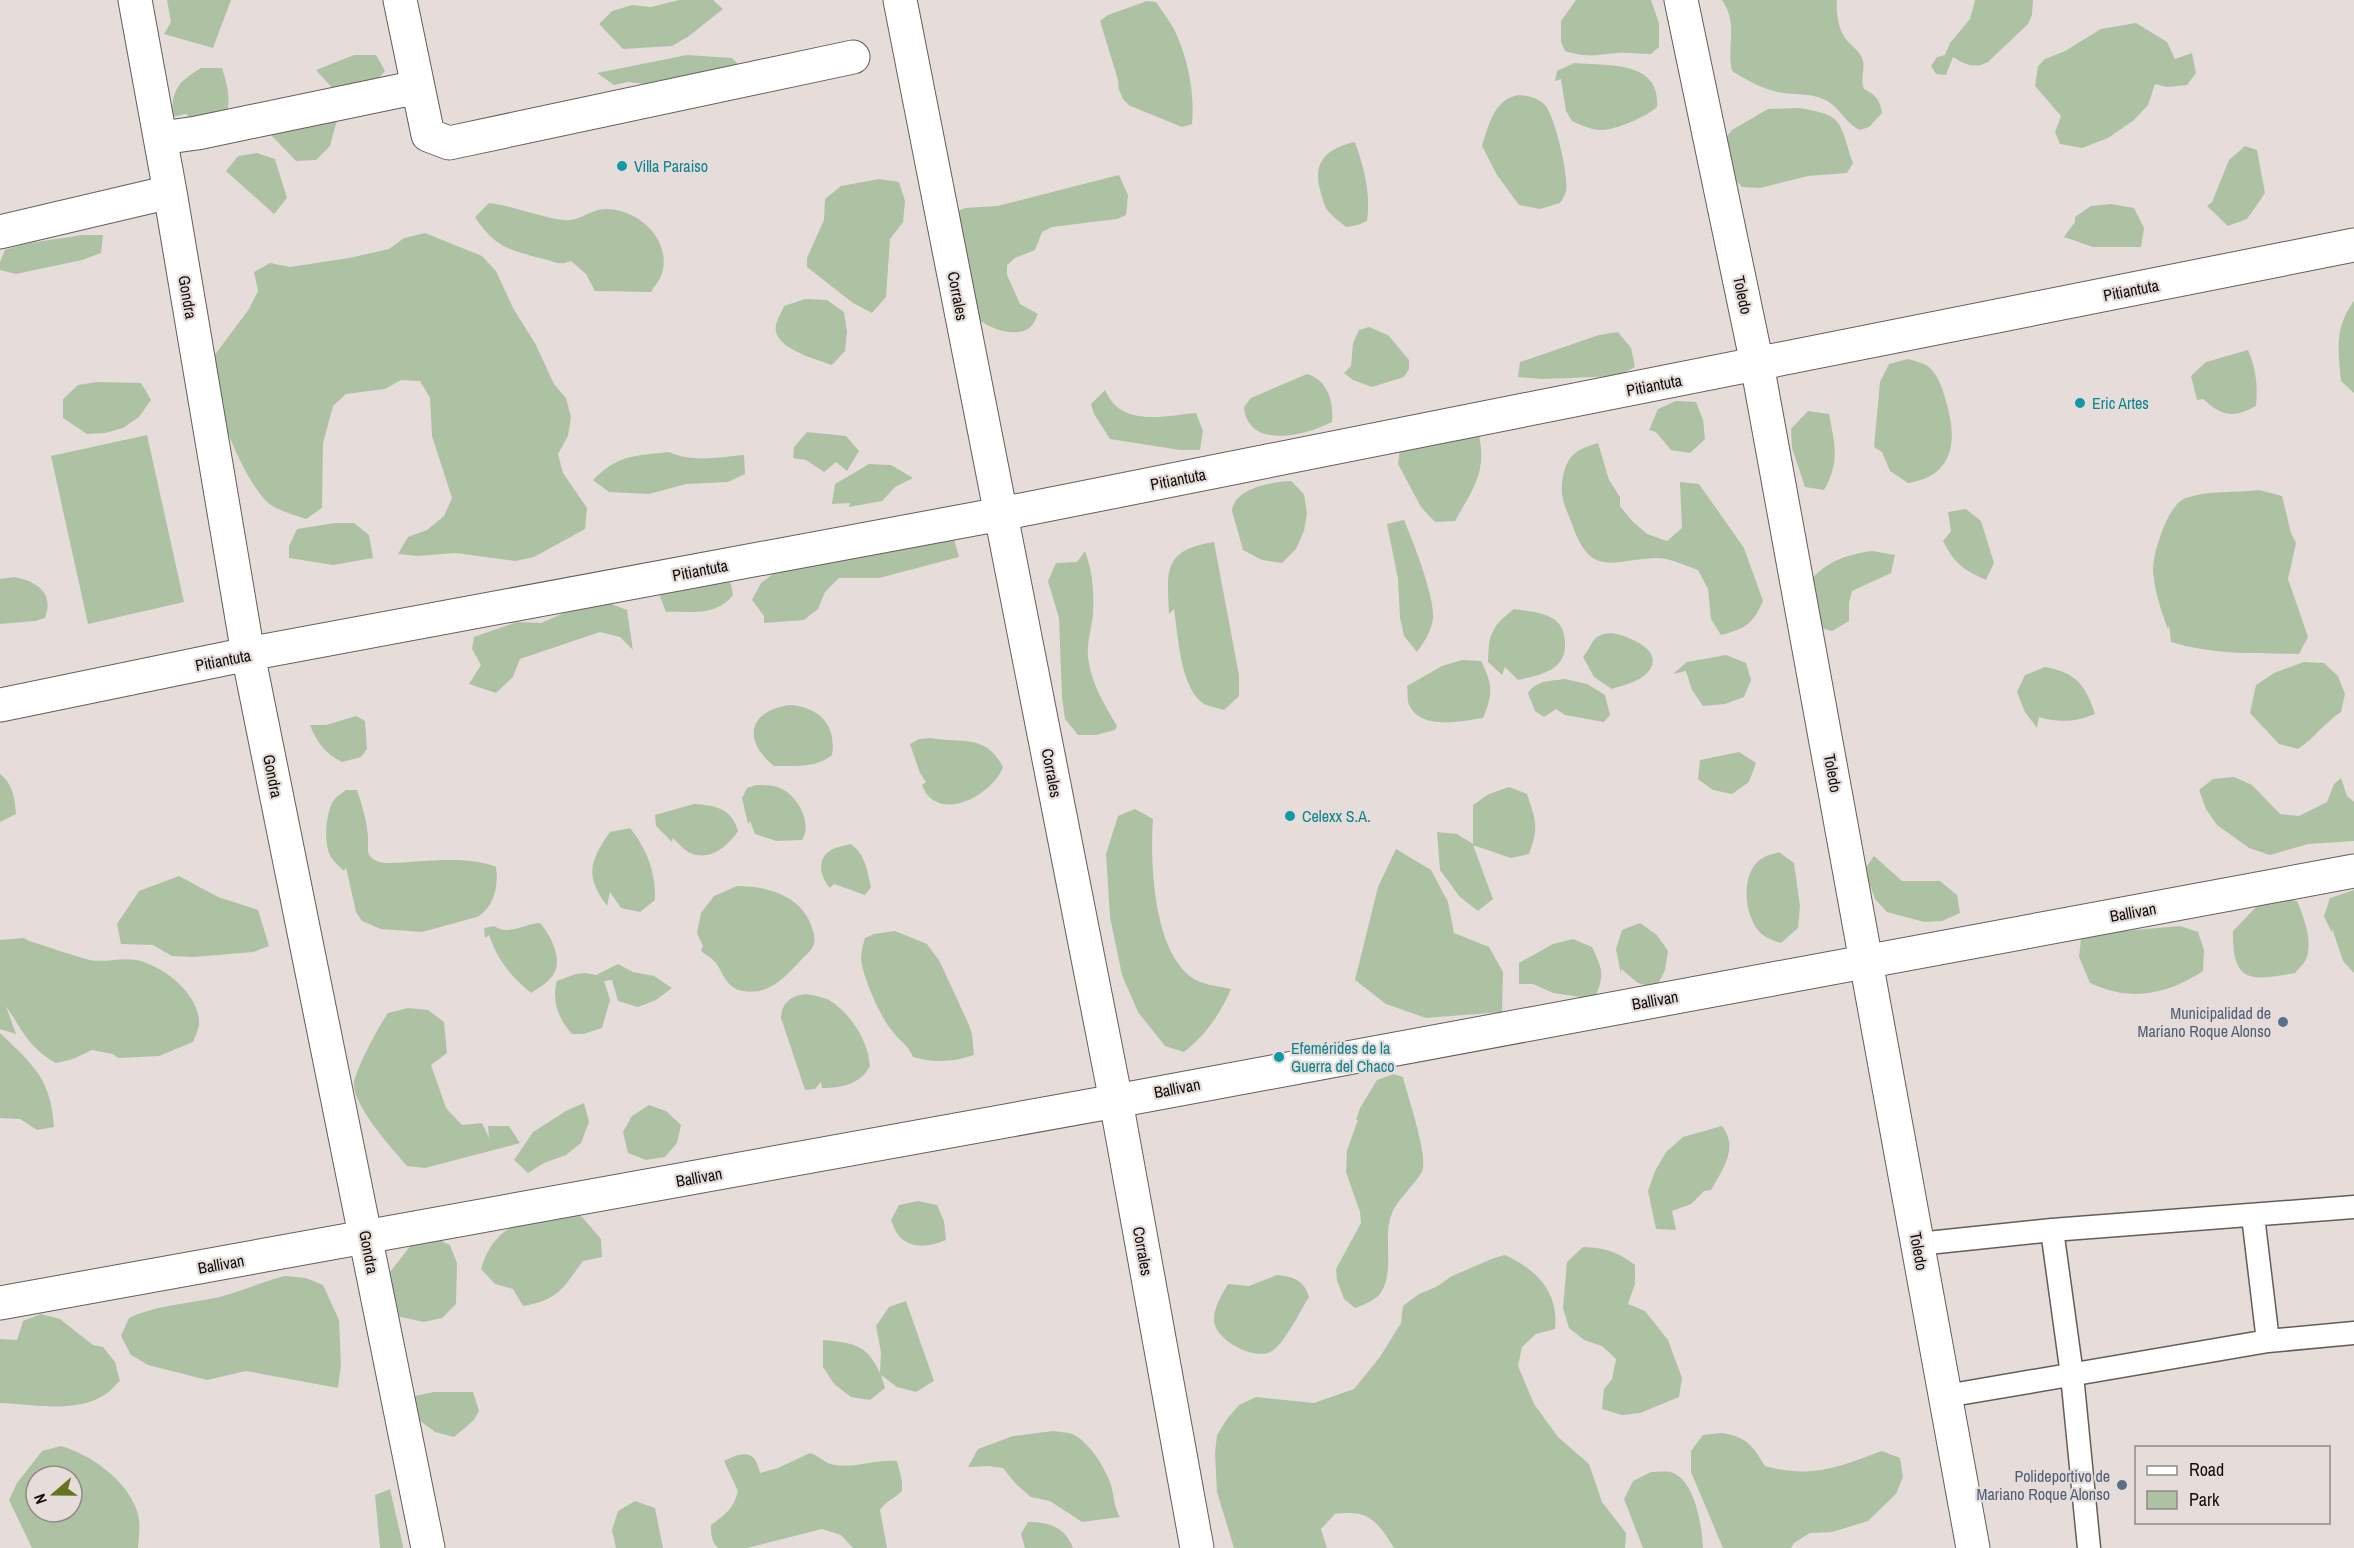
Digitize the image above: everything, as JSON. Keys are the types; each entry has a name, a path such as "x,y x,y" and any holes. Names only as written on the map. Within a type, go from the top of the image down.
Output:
{"street":[{"name":"Gondra","path":"135,0 161,138 248,654 428,1548"},
{"path":"400,0 428,135 448,142 853,57"},
{"name":"Corrales","path":"900,0 1116,1101 1197,1548"},
{"name":"Toledo","path":"1681,0 1757,364 1973,1548"},
{"path":"161,138 197,133 418,87"},
{"path":"0,232 170,192"},
{"name":"Pitiantuta","path":"0,705 248,654 1001,514 2354,245"},
{"name":"Ballivan","path":"0,1303 1116,1101 2354,871"}],"lane":[{"path":"1918,1244 2052,1230 2354,1207"},
{"path":"2253,1216 2268,1341"},
{"path":"2052,1230 2072,1375 2089,1548"},
{"path":"1946,1396 2268,1341 2354,1333"}],"green space":[{"path":"167,0 231,0 213,48 164,34 171,22"},
{"path":"679,0 713,0 723,9 689,36 672,46 623,49 599,24 612,11 632,5 651,7"},
{"path":"1576,0 1651,0 1659,23 1659,47 1651,54 1585,55 1565,51 1561,42 1561,21"},
{"path":"1722,0 1837,0 1838,20 1843,34 1862,57 1864,89 1877,98 1882,113 1869,127 1860,130 1825,100 1810,95 1769,90 1732,71 1730,18"},
{"path":"1975,0 2033,0 2032,15 2028,24 1988,62 1970,65 1953,57 1946,75 1936,74 1931,66 1937,57 1945,55 1950,43 1970,19"},
{"path":"1147,1 1156,2 1179,40 1187,64 1191,88 1192,124 1182,127 1128,105 1119,90 1100,21 1108,15"},
{"path":"2136,23 2167,42 2175,59 2192,53 2196,73 2187,85 2167,87 2155,84 2148,105 2134,120 2108,138 2082,148 2060,144 2055,132 2061,116 2035,86 2038,66 2045,59 2065,51 2101,29"},
{"path":"354,55 376,55 385,71 373,85 335,91 316,70"},
{"path":"687,55 732,58 748,74 670,87 628,82 614,85 597,73"},
{"path":"1574,63 1616,66 1641,73 1650,81 1656,92 1657,107 1630,123 1605,130 1592,129 1572,121 1566,111 1561,79 1555,81 1557,71"},
{"path":"201,68 222,68 228,90 227,114 217,143 186,114 172,117 173,100 178,87"},
{"path":"1519,95 1533,98 1545,105 1557,133 1563,160 1565,194 1560,203 1540,209 1519,205 1497,175 1482,146 1490,121 1498,107 1511,97"},
{"path":"1799,108 1825,114 1838,123 1853,163 1847,173 1808,176 1760,188 1742,187 1734,178 1724,140 1732,130 1768,109"},
{"path":"337,120 330,146 316,160 296,161 270,134"},
{"path":"1355,142 1366,181 1367,221 1346,227 1328,211 1318,174 1319,166 1328,154"},
{"path":"2245,146 2257,150 2265,193 2247,219 2228,226 2207,206 2212,202 2229,160"},
{"path":"257,153 275,159 287,198 274,214 226,171 238,156"},
{"path":"1119,175 1128,195 1126,215 1117,219 1052,227 1042,232 1035,250 1015,258 1007,265 1007,275 1020,304 1038,314 1034,323 1020,332 1006,332 979,320 975,316 956,212 965,208 997,206"},
{"path":"879,179 899,182 905,201 903,222 890,239 886,297 872,313 853,303 807,267 807,258 824,220 825,199 841,186"},
{"path":"489,203 565,220 605,209 630,214 650,229 658,239 664,263 661,276 651,292 595,291 586,274 571,261 557,263 513,250 496,241 475,217"},
{"path":"2111,204 2134,208 2144,228 2141,247 2093,247 2064,237 2075,222 2075,217 2091,206"},
{"path":"425,233 482,256 496,271 554,384 566,398 571,417 568,436 558,454 563,473 587,508 585,529 534,557 515,561 455,553 417,556 398,554 408,537 427,530 444,516 452,498 432,436 430,398 420,381 401,380 385,389 346,394 333,406 323,443 322,508 306,519 279,510 264,498 248,476 224,421 218,397 214,356 249,309 258,291 254,272 270,263 290,267 389,249 404,238"},
{"path":"81,235 103,235 101,253 82,260 16,274 0,270 0,262 5,250"},
{"path":"805,299 827,300 844,312 847,332 845,351 832,365 806,356 787,346 776,333 776,325 784,306"},
{"path":"2354,301 2354,393 2341,381 2339,340 2343,321"},
{"path":"1369,327 1388,335 1409,360 1409,369 1404,377 1372,387 1353,380 1344,373 1351,366 1353,343 1359,330"},
{"path":"1618,332 1631,348 1635,367 1618,376 1543,379 1518,377 1520,362 1599,335"},
{"path":"2248,350 2256,377 2256,406 2228,414 2216,409 2203,399 2197,400 2191,376 2206,362"},
{"path":"1908,359 1930,368 1936,376 1947,405 1952,432 1951,445 1943,466 1934,474 1908,483 1890,471 1882,452 1874,447 1880,382 1889,364"},
{"path":"1307,374 1320,381 1325,387 1331,400 1332,422 1307,432 1279,436 1266,434 1256,429 1248,421 1244,407 1251,398"},
{"path":"97,382 141,383 151,400 139,417 123,428 105,433 87,434 63,418 63,399 78,385"},
{"path":"1105,390 1116,406 1134,415 1154,417 1196,413 1203,431 1200,450 1180,450 1110,439 1094,414 1091,404"},
{"path":"1676,401 1696,402 1703,420 1705,439 1690,453 1671,450 1656,432 1649,430 1658,409"},
{"path":"1808,411 1829,414 1835,453 1832,471 1824,490 1805,487 1792,448 1791,429"},
{"path":"1478,431 1481,457 1473,488 1455,521 1435,522 1421,507 1398,464 1402,435"},
{"path":"807,432 846,436 859,451 847,471 836,462 824,472 806,460 793,458 794,447"},
{"path":"147,435 184,602 88,624 51,456"},
{"path":"1598,443 1609,480 1620,497 1620,506 1647,534 1667,541 1682,528 1680,482 1699,484 1744,548 1763,601 1752,620 1742,628 1721,635 1711,619 1708,589 1698,570 1662,558 1605,562 1596,560 1587,553 1579,542 1566,509 1562,484 1565,468 1572,456"},
{"path":"669,452 697,458 744,455 745,474 728,482 686,484 649,494 609,492 593,480 611,465 628,458"},
{"path":"869,464 891,465 913,478 895,487 882,501 849,507 850,503 832,504 835,484"},
{"path":"1291,481 1304,494 1307,513 1304,531 1296,549 1282,563 1262,560 1243,550 1232,511 1234,503 1239,497 1255,488"},
{"path":"2259,490 2282,496 2291,533 2296,543 2288,579 2308,637 2299,654 2218,651 2171,642 2169,625 2168,629 2158,600 2153,570 2159,541 2173,509 2179,502 2195,495"},
{"path":"1966,509 1981,521 1994,563 1986,580 1960,565 1943,541 1951,531 1948,512"},
{"path":"1404,520 1423,569 1433,609 1431,628 1417,652 1404,636 1400,618 1398,579 1387,524"},
{"path":"335,523 354,523 369,535 373,558 333,565 289,558 289,546 297,529"},
{"path":"954,539 959,557 879,578 839,578 825,592 818,609 804,620 764,623 764,616 752,600 761,583 794,558"},
{"path":"1214,542 1239,675 1239,696 1224,710 1206,705 1197,698 1191,688 1182,662 1174,609 1169,614 1168,585 1172,564 1185,550"},
{"path":"1085,551 1093,590 1093,615 1088,652 1090,667 1099,693 1117,726 1115,730 1096,735 1078,735 1065,719 1059,618 1048,581 1056,563 1077,562"},
{"path":"1872,551 1895,555 1891,573 1852,591 1849,621 1832,631 1814,626 1805,587 1826,566 1852,555"},
{"path":"724,575 731,584 733,595 719,607 693,612 666,612 659,594"},
{"path":"15,577 31,582 46,595 45,618 0,624 0,579"},
{"path":"606,602 627,610 633,650 620,637 600,632 520,659 513,677 496,693 469,684 481,665 472,649 474,637 517,622 541,623 587,603"},
{"path":"1514,609 1551,617 1562,628 1565,641 1564,653 1556,666 1542,674 1518,680 1505,667 1502,675 1488,662 1489,644 1493,631 1500,621"},
{"path":"1611,633 1635,641 1649,651 1652,658 1652,665 1644,676 1612,689 1594,677 1583,657 1596,638"},
{"path":"1726,655 1746,663 1751,680 1744,697 1725,704 1703,706 1692,690 1686,671 1673,674 1687,662"},
{"path":"1462,660 1481,661 1488,677 1490,696 1483,718 1443,722 1432,721 1415,713 1408,703 1407,686 1442,666"},
{"path":"2304,662 2324,663 2338,676 2345,694 2341,712 2298,749 2279,744 2250,713 2256,685 2274,673"},
{"path":"2045,667 2072,676 2088,695 2095,714 2067,721 2039,717 2037,728 2025,712 2017,692 2025,675"},
{"path":"1565,679 1587,684 1605,695 1610,715 1604,722 1565,715 1556,709 1544,717 1535,711 1528,693 1535,686 1544,682"},
{"path":"790,705 810,709 824,720 832,735 832,755 819,762 797,766 774,766 764,756 757,747 754,737 754,728 758,720 776,708"},
{"path":"356,716 365,721 367,749 361,757 342,762 323,747 310,725 326,725"},
{"path":"931,738 981,744 996,756 1003,767 988,788 976,796 951,805 939,803 929,797 922,785 926,782 920,773 910,744 919,739"},
{"path":"1739,752 1756,763 1749,782 1732,794 1713,790 1698,779 1700,760"},
{"path":"0,774 11,787 16,814 0,822"},
{"path":"2234,777 2252,785 2280,814 2299,816 2327,802 2334,784 2341,778 2347,796 2354,802 2354,841 2308,844 2270,855 2249,848 2217,825 2206,809 2199,790 2213,779"},
{"path":"757,785 779,788 788,793 798,804 806,826 802,840 776,841 755,834 750,821 748,824 742,798 747,788"},
{"path":"1509,787 1527,794 1534,818 1534,837 1529,854 1511,858 1473,845 1493,899 1478,911 1460,897 1440,870 1437,832 1457,834 1473,844 1473,805 1489,794"},
{"path":"346,790 357,790 367,825 368,852 375,860 391,863 458,860 496,867 496,888 488,908 477,917 422,932 381,929 362,921 356,912 346,867 344,871 334,861 327,845 326,830 332,803"},
{"path":"694,804 721,809 731,817 738,831 723,847 710,854 696,855 688,852 673,838 672,842 656,826 655,815"},
{"path":"1135,809 1153,819 1152,857 1157,903 1161,926 1178,964 1195,980 1231,989 1212,1024 1184,1052 1165,1046 1138,1012 1122,975 1110,917 1106,854 1118,816"},
{"path":"630,828 646,853 654,880 655,900 640,912 621,908 610,892 607,906 595,886 592,869 598,852 610,832"},
{"path":"850,844 859,852 867,868 871,887 865,895 834,884 830,888 822,874 821,863 826,854 833,849"},
{"path":"1396,849 1431,870 1448,902 1454,933 1489,947 1503,972 1502,1012 1426,1018 1386,1004 1355,980 1378,887"},
{"path":"1779,852 1794,863 1800,906 1798,928 1781,943 1765,936 1757,928 1748,908 1747,897 1749,875 1754,866 1763,858"},
{"path":"1874,856 1902,881 1940,881 1957,895 1960,913 1942,921 1924,922 1887,912 1875,899 1868,879 1862,873"},
{"path":"179,876 218,897 258,910 269,946 253,952 194,957 172,956 153,945 121,944 117,924 139,891"},
{"path":"737,886 772,891 792,901 807,917 814,934 812,948 808,953 781,980 758,991 749,992 734,988 726,980 716,963 701,951 703,946 697,933 701,913 714,896"},
{"path":"2354,890 2354,973 2343,961 2332,928 2332,933 2324,916 2330,898"},
{"path":"2277,897 2297,901 2308,935 2307,957 2295,973 2267,977 2247,975 2236,961 2233,931 2260,903"},
{"path":"540,923 551,940 557,962 551,978 531,993 506,967 489,935 485,938 484,928 494,926 510,930"},
{"path":"1640,923 1657,935 1668,951 1665,970 1656,988 1638,983 1621,969 1621,975 1616,949 1622,930"},
{"path":"2180,926 2198,932 2204,950 2203,971 2176,986 2148,993 2120,993 2090,983 2079,957 2081,939 2099,933"},
{"path":"895,931 927,944 940,962 969,1025 974,1055 944,1061 913,1057 907,1046 888,1025 869,988 861,957 865,938 874,934"},
{"path":"24,938 90,960 130,959 158,968 178,983 194,1003 199,1025 193,1042 159,1056 119,1058 112,1054 92,1050 73,1059 56,1063 32,1045 6,1006 16,1034 0,1029 0,940"},
{"path":"1573,939 1592,947 1598,962 1601,979 1594,999 1553,993 1533,984 1519,984 1519,963 1553,944"},
{"path":"618,964 633,972 654,976 672,988 656,1000 638,1007 618,1001 612,980 604,981 610,1000 602,1028 583,1034 572,1034 557,1009 555,988 557,981 576,974 596,975"},
{"path":"806,994 829,1000 857,1028 866,1047 870,1066 856,1081 844,1086 829,1088 822,1088 821,1082 815,1089 805,1090 781,1018 783,1008 788,1001"},
{"path":"408,1008 428,1010 444,1022 447,1053 431,1065 446,1108 462,1125 482,1123 489,1138 488,1126 509,1126 520,1143 425,1168 407,1166 393,1150 360,1104 354,1084 363,1059 388,1013"},
{"path":"0,1033 31,1064 44,1084 49,1096 54,1127 37,1130 20,1119 0,1118"},
{"path":"1394,1074 1403,1077 1419,1136 1423,1168 1419,1177 1399,1201 1389,1222 1388,1272 1382,1291 1374,1299 1355,1308 1344,1299 1337,1280 1336,1269 1361,1223 1360,1212 1346,1172 1347,1150 1360,1108 1377,1080"},
{"path":"584,1103 589,1122 581,1143 566,1155 544,1163 528,1173 514,1160 533,1132 566,1111"},
{"path":"649,1105 666,1111 681,1125 677,1143 665,1157 646,1160 628,1153 623,1132 632,1116"},
{"path":"1722,1126 1727,1134 1729,1150 1724,1166 1711,1190 1704,1191 1691,1204 1672,1211 1676,1230 1656,1229 1648,1191 1655,1171 1666,1152 1683,1137"},
{"path":"918,1201 937,1205 944,1221 946,1240 928,1245 916,1245 905,1241 899,1235 891,1220 899,1205"},
{"path":"576,1210 601,1239 602,1257 583,1261 565,1286 553,1296 523,1306 513,1289 495,1284 481,1269 488,1252 506,1231 531,1220"},
{"path":"433,1237 450,1245 457,1263 456,1304 442,1318 424,1322 382,1313 379,1286 415,1240"},
{"path":"1583,1247 1610,1251 1635,1265 1635,1284 1628,1304 1645,1311 1668,1340 1682,1378 1679,1397 1640,1413 1622,1415 1602,1409 1604,1389 1612,1379 1616,1359 1602,1346 1584,1340 1569,1328 1563,1308 1567,1262"},
{"path":"1505,1255 1527,1268 1544,1284 1553,1304 1555,1316 1555,1329 1536,1334 1522,1347 1518,1366 1534,1404 1558,1437 1589,1464 1602,1502 1626,1533 1625,1548 1394,1548 1371,1519 1356,1513 1347,1513 1335,1514 1321,1529 1327,1548 1234,1548 1217,1492 1215,1453 1217,1435 1239,1405 1256,1397 1314,1403 1354,1389 1380,1357 1401,1323 1403,1306 1419,1294 1436,1287 1452,1276"},
{"path":"1277,1275 1298,1280 1309,1297 1287,1334 1272,1351 1265,1354 1256,1353 1236,1347 1220,1334 1214,1319 1215,1310 1223,1292 1228,1284 1249,1286"},
{"path":"285,1276 306,1278 323,1285 339,1320 341,1365 338,1388 246,1371 207,1380 148,1365 131,1355 121,1336 129,1318 140,1313 223,1296"},
{"path":"906,1301 934,1381 916,1392 897,1387 881,1375 885,1388 870,1400 851,1397 834,1384 823,1367 823,1340 843,1342 858,1347 870,1356 880,1373 881,1352 876,1326 889,1307"},
{"path":"41,1314 60,1319 93,1345 103,1347 115,1362 120,1381 106,1394 82,1404 54,1406 0,1403 0,1339 17,1340 23,1321"},
{"path":"434,1392 473,1392 479,1411 474,1420 454,1437 435,1432 419,1420 414,1396"},
{"path":"1053,1431 1078,1437 1101,1463 1109,1478 1116,1510 1120,1517 1082,1522 1050,1501 1031,1497 1003,1468 968,1467 978,1449 1013,1436"},
{"path":"1722,1433 1748,1443 1765,1466 1782,1470 1811,1471 1838,1466 1882,1451 1900,1458 1903,1477 1896,1494 1868,1521 1832,1532 1810,1533 1794,1543 1791,1548 1723,1548 1691,1472 1691,1451 1703,1435"},
{"path":"61,1446 84,1455 106,1470 125,1489 137,1511 138,1548 32,1548 9,1500 17,1483 24,1474 24,1524 84,1524 84,1464 32,1464 42,1451"},
{"path":"810,1453 835,1465 897,1461 902,1491 880,1510 887,1548 853,1548 841,1535 822,1529 747,1548 718,1548 711,1534 711,1525 728,1511 738,1491 724,1461 737,1455 752,1456 760,1473 778,1468"},
{"path":"1651,1472 1670,1472 1679,1476 1686,1483 1696,1504 1703,1548 1643,1548 1624,1499 1633,1481"},
{"path":"390,1489 403,1548 380,1548 375,1495"},
{"path":"635,1501 655,1508 663,1548 616,1548 612,1530 618,1511"},
{"path":"1028,1522 1055,1527 1066,1535 1073,1548 1025,1548 1021,1534"}],"place":[{"name":"Villa Paraiso","path":"622,166"},
{"name":"Eric Artes","path":"2080,403"},
{"name":"Celexx S.A.","path":"1290,816"},
{"name":"Municipalidad de Mariano Roque Alonso","path":"2283,1022"},
{"name":"Efemérides de la Guerra del Chaco","path":"1279,1057"},
{"name":"Polideportivo de Mariano Roque Alonso","path":"2122,1485"}]}
